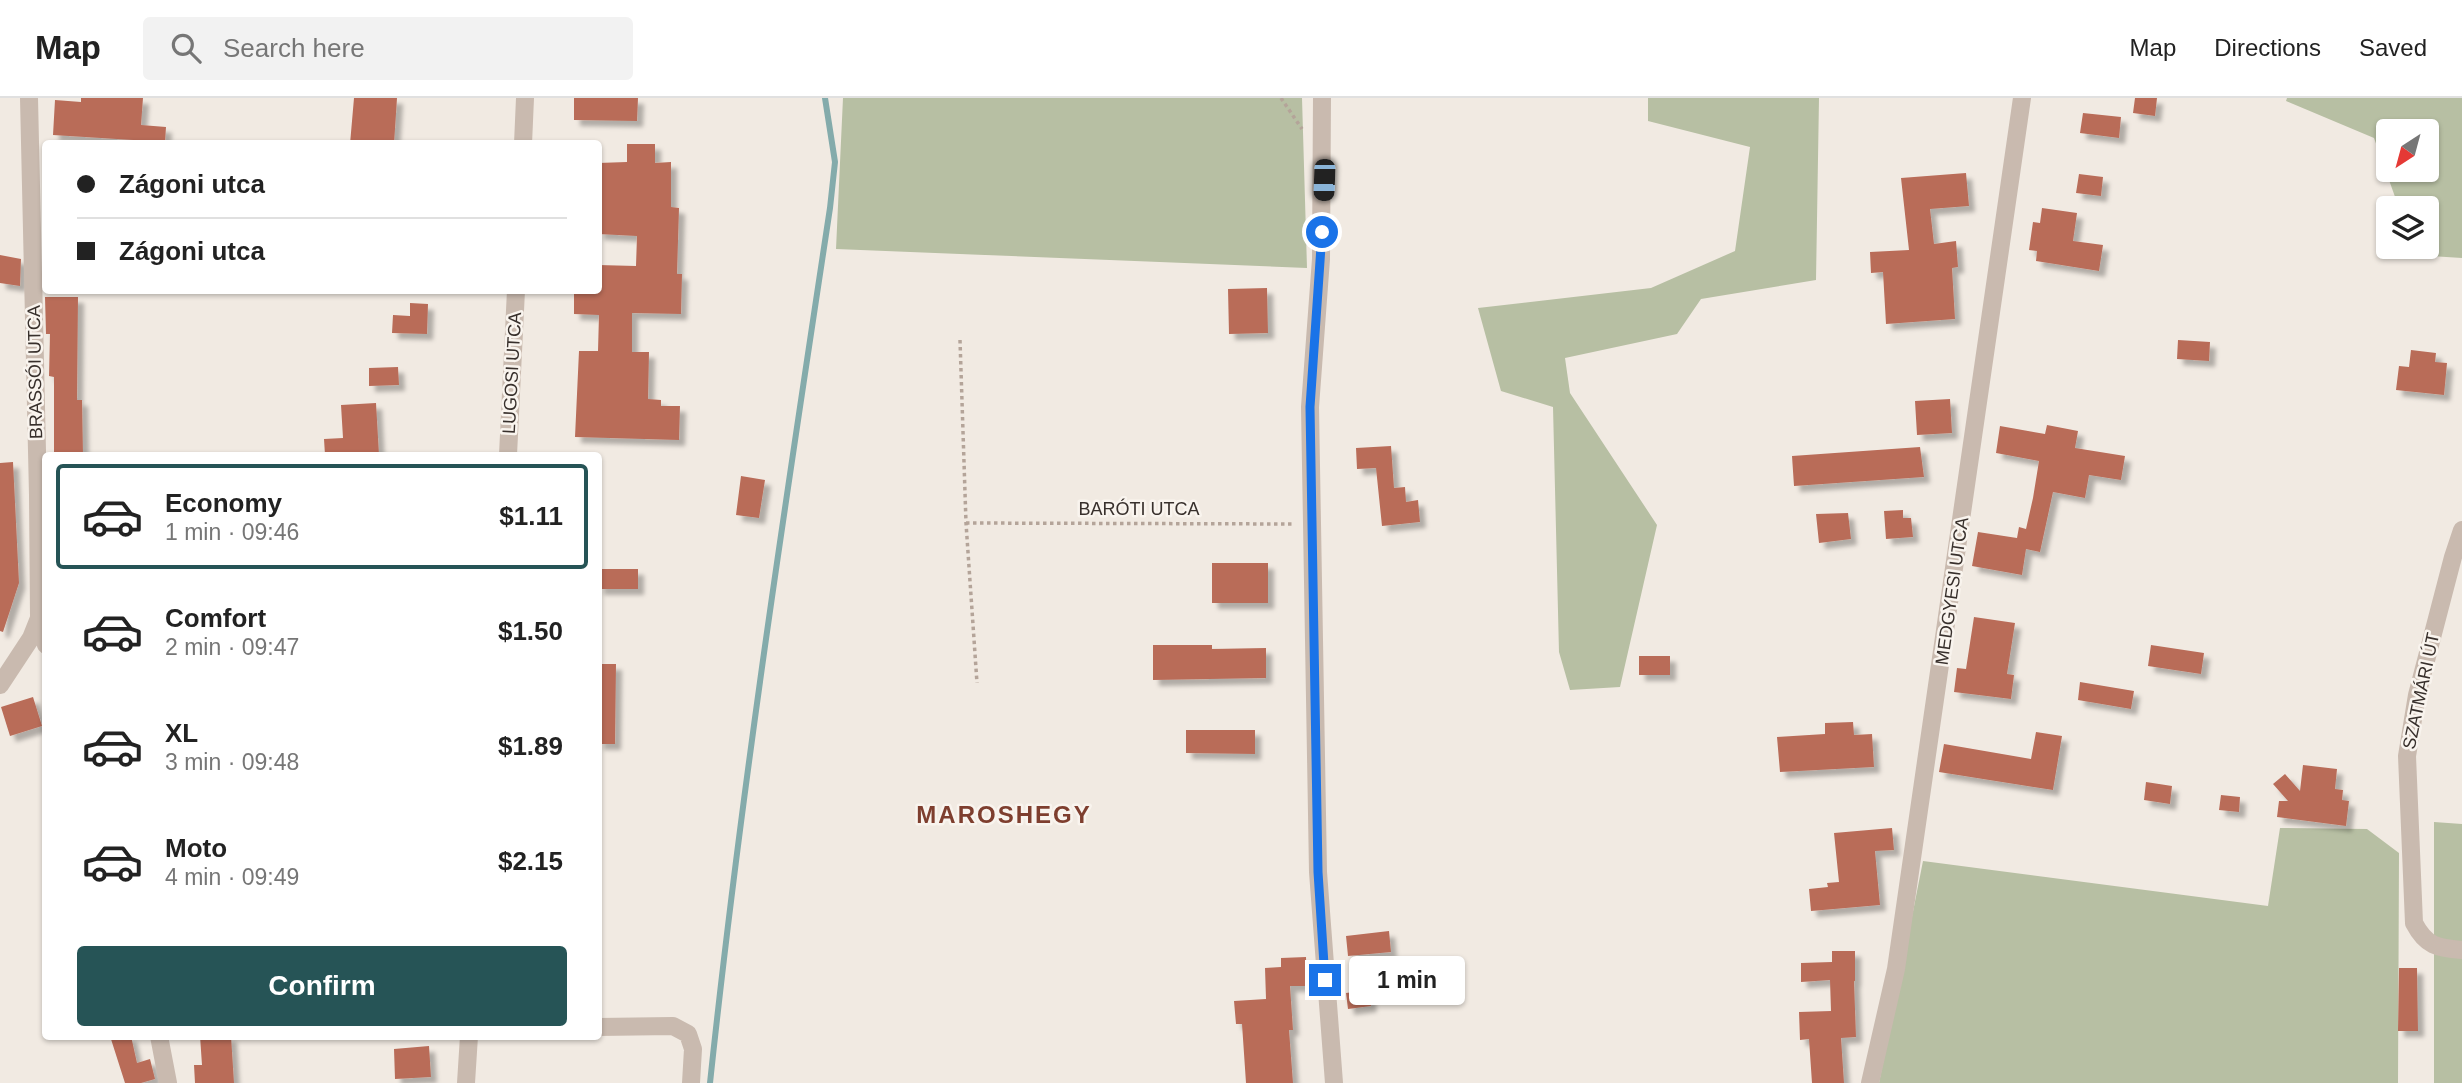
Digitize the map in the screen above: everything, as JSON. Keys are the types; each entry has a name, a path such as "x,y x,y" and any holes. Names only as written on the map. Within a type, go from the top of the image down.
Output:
{"street":[{"name":"BRASSÓI UTCA","path":"29,98 39,618 42,630"},
{"path":"523,140 525,98"},
{"path":"1322,98 1324,180 1321,259 1310,407 1318,872 1334,1083"},
{"name":"MEDGYESI UTCA","path":"1870,1083 1900,942 2022,98"},
{"name":"LUGOSI UTCA","path":"508,452 516,294"},
{"name":"SZATMÁRI ÚT","path":"2462,530 2417,695 2407,757 2414,923 2421,937 2440,948 2462,950"},
{"path":"0,685 25,649 39,618"},
{"path":"602,1027 673,1026 688,1034 692,1049 691,1083"},
{"path":"160,1040 168,1083"},
{"path":"466,1083 469,1040"}],"path":[{"path":"960,340 966,523 977,683"},
{"name":"BARÓTI UTCA","path":"966,523 1312,524"}],"green space":[{"path":"843,98 1302,98 1307,268 836,249"},
{"path":"1648,98 1819,98 1816,280 1701,299 1677,334 1565,358 1570,393 1657,525 1620,687 1570,690 1559,652 1553,407 1501,391 1478,308 1651,288 1735,251 1750,147 1648,121"},
{"path":"2287,98 2462,98 2462,258 2439,257 2439,196 2395,196 2390,182 2440,182 2440,119 2376,119 2376,144 2374,138 2286,101"},
{"path":"2434,822 2462,824 2462,1083 2434,1083"},
{"path":"2280,828 2367,829 2399,853 2398,1083 1879,1083 1923,861 2268,906"}],"building":[{"path":"81,98 143,98 141,125 166,127 165,140 53,135 55,100 81,102"},
{"path":"354,98 397,98 394,140 350,140"},
{"path":"574,98 638,98 637,121 574,120"},
{"path":"2135,98 2157,98 2155,116 2133,113"},
{"path":"2083,113 2121,117 2119,138 2080,133"},
{"path":"627,144 655,144 655,163 671,162 671,207 679,208 677,274 682,274 681,314 632,313 632,352 649,352 648,399 661,400 661,406 680,406 679,440 575,437 579,351 598,351 599,315 574,314 574,294 602,294 602,265 636,266 637,236 602,234 602,163 627,162"},
{"path":"1966,173 1969,206 1930,209 1934,244 1956,241 1958,267 1952,268 1955,319 1886,324 1883,272 1871,273 1870,252 1909,250 1901,178"},
{"path":"2079,174 2103,177 2101,196 2076,193"},
{"path":"2042,208 2077,213 2073,241 2103,245 2099,271 2036,261 2037,251 2029,250 2033,222 2040,223"},
{"path":"0,255 21,259 20,286 0,283"},
{"path":"1267,288 1268,333 1229,334 1228,289"},
{"path":"45,297 78,297 77,400 82,400 83,452 54,452 54,377 49,376 50,334 46,334"},
{"path":"410,303 428,304 427,334 392,333 393,315 410,316"},
{"path":"2178,340 2210,342 2209,361 2177,359"},
{"path":"2411,350 2436,353 2435,362 2447,363 2444,395 2396,390 2399,366 2409,367"},
{"path":"398,367 399,385 369,386 369,368"},
{"path":"1950,399 1952,433 1917,435 1915,401"},
{"path":"376,403 379,452 325,452 324,439 343,438 341,405"},
{"path":"2047,425 2078,431 2075,448 2125,456 2121,480 2089,475 2085,498 2053,492 2040,552 2026,549 2022,575 1972,566 1978,532 2017,538 2019,527 2026,529 2033,498 2039,461 1996,453 2000,426 2045,434"},
{"path":"1391,446 1394,488 1405,487 1406,502 1418,500 1420,522 1382,526 1376,468 1357,469 1356,448"},
{"path":"1920,447 1924,477 1794,486 1792,456"},
{"path":"13,462 19,583 3,632 0,631 0,463"},
{"path":"741,476 765,480 759,518 736,515"},
{"path":"1903,510 1903,518 1911,518 1913,537 1886,539 1884,511"},
{"path":"1848,513 1851,539 1819,543 1816,514"},
{"path":"1212,563 1268,563 1268,603 1212,603"},
{"path":"602,569 638,569 638,589 602,589"},
{"path":"1974,617 2015,623 2007,674 2014,675 2011,699 1954,692 1957,668 1966,669"},
{"path":"1153,645 1212,645 1212,649 1266,648 1266,678 1153,680"},
{"path":"2151,645 2204,653 2201,674 2148,666"},
{"path":"1639,656 1670,656 1670,675 1639,675"},
{"path":"602,664 616,664 615,744 602,744"},
{"path":"2080,682 2134,691 2131,709 2078,700"},
{"path":"33,697 42,726 10,736 1,707"},
{"path":"1853,722 1854,735 1872,734 1874,767 1780,772 1777,737 1825,734 1825,723"},
{"path":"1186,730 1255,730 1255,754 1186,753"},
{"path":"2036,732 2062,736 2053,790 1939,772 1944,744 2031,759"},
{"path":"2303,765 2337,769 2335,789 2343,790 2342,800 2349,801 2346,826 2277,817 2279,801 2288,801 2273,784 2285,774 2300,791"},
{"path":"2146,782 2172,786 2170,804 2144,800"},
{"path":"2221,795 2240,797 2239,812 2219,810"},
{"path":"1892,828 1894,850 1875,851 1880,905 1811,911 1809,889 1828,887 1827,883 1839,882 1834,833"},
{"path":"1389,931 1391,952 1348,956 1346,936"},
{"path":"1832,951 1855,951 1856,1037 1841,1038 1844,1083 1812,1083 1809,1039 1800,1040 1799,1012 1831,1011 1830,980 1801,982 1801,963 1832,962"},
{"path":"1306,957 1307,986 1290,986 1293,1030 1289,1030 1293,1083 1246,1083 1242,1024 1236,1024 1234,1001 1266,999 1265,968 1281,967 1281,958"},
{"path":"2399,968 2417,968 2418,1031 2398,1031"},
{"path":"1369,990 1371,1006 1348,1009 1346,993"},
{"path":"111,1040 132,1040 137,1063 150,1059 155,1079 141,1083 125,1083"},
{"path":"200,1040 231,1040 234,1083 195,1083 194,1065 202,1065"},
{"path":"429,1046 431,1077 395,1079 394,1049"}],"waterway":[{"path":"710,1083 750,755 830,208 835,162 825,98"}],"district":[{"name":"MAROSHEGY","path":"1004,815"}],"route":[{"path":"1322,232 1310,407 1318,872 1325,980"}]}
